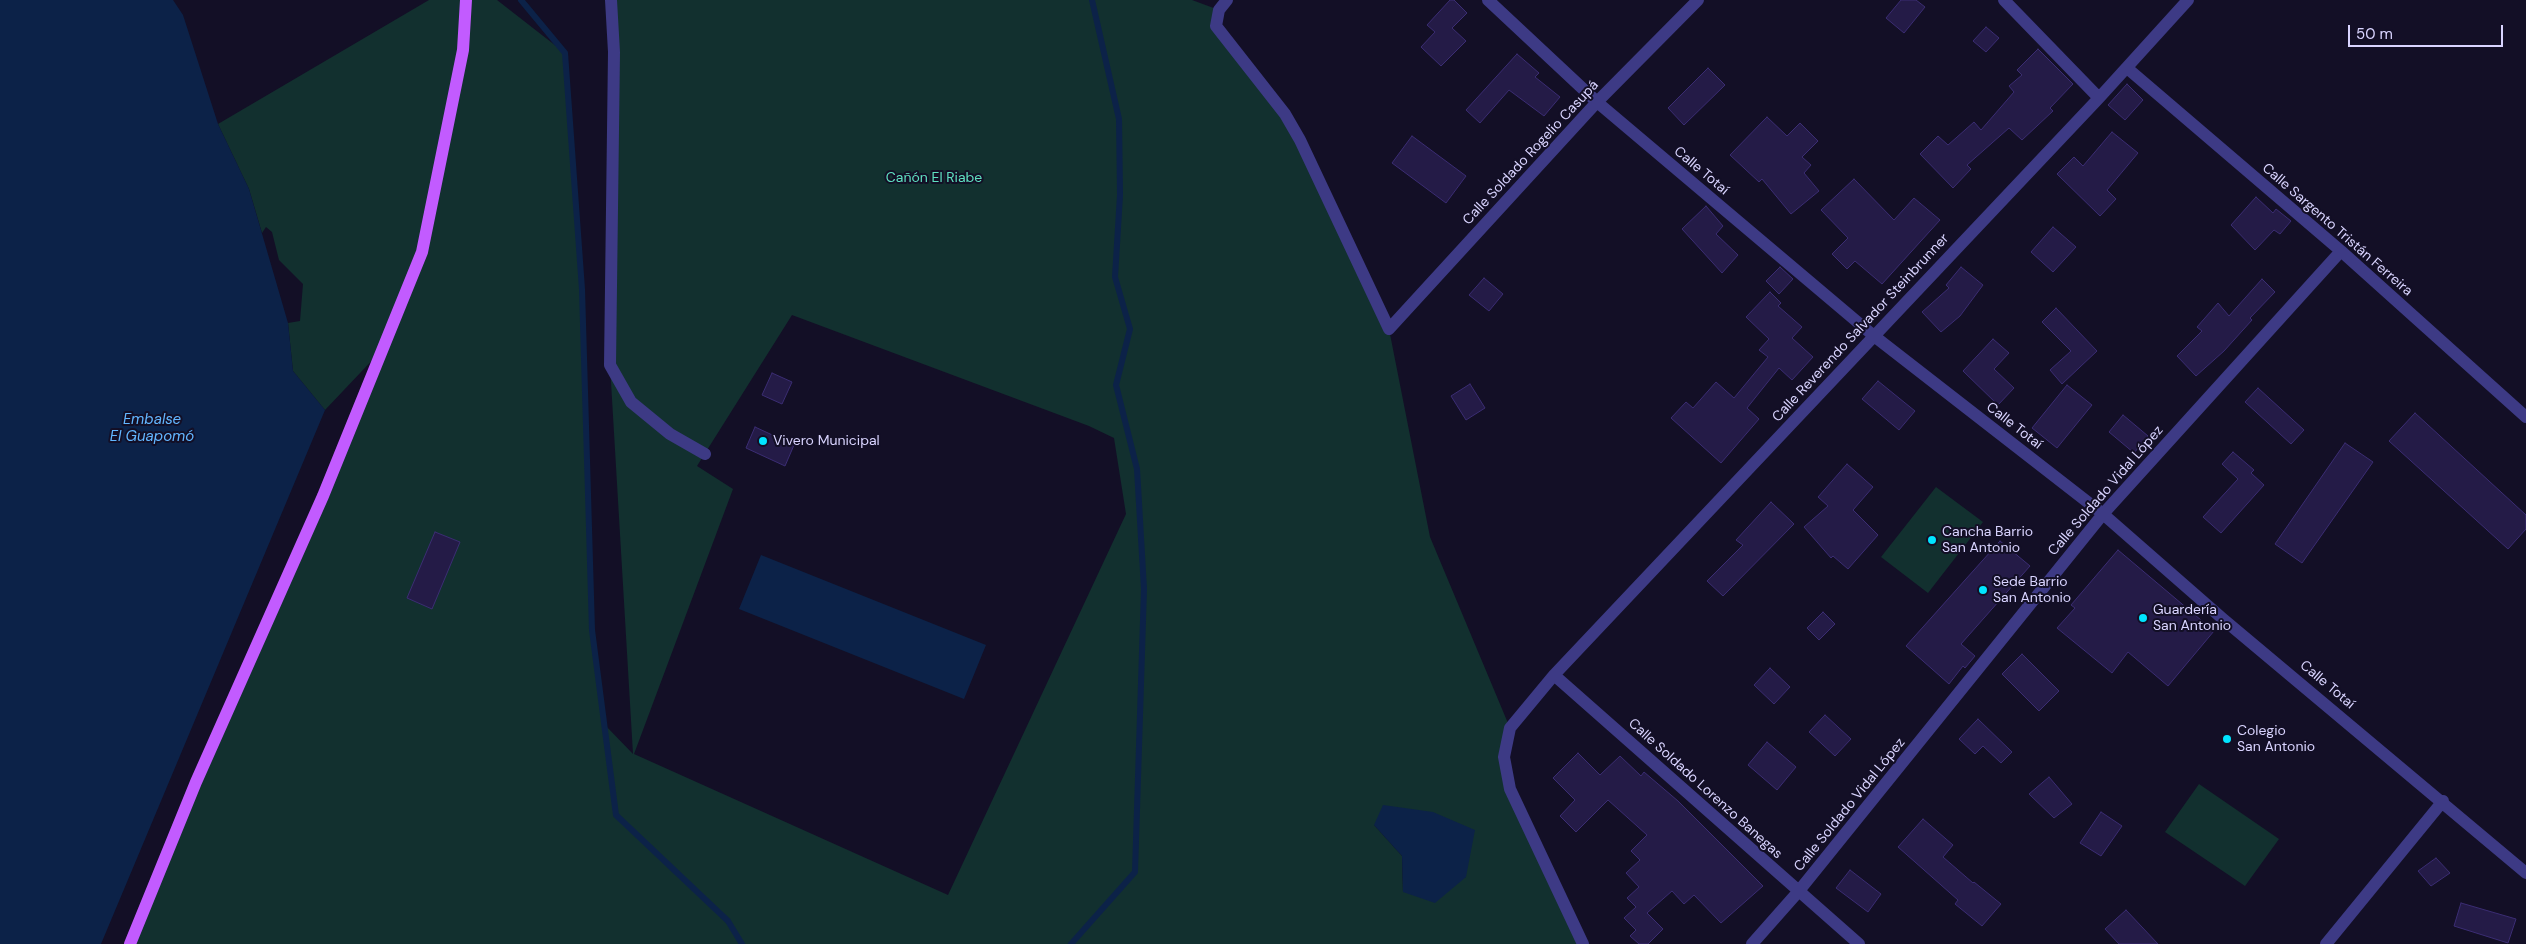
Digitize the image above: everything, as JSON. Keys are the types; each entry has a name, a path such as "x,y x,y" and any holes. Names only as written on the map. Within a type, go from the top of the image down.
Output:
{"main road":[{"path":"130,944 196,782 323,496 422,252 463,50 466,0"}],"street":[{"path":"611,0 614,62 610,365 631,402 670,434 705,454"},
{"name":"Calle Totaí","path":"1488,0 1597,102 1874,336 2103,514 2231,625 2443,801 2526,873"},
{"name":"Calle Soldado Rogelio Casupá","path":"1223,5 1216,26 1285,114 1300,140 1389,329 1597,102 1698,0"},
{"path":"2004,0 2099,98"},
{"name":"Calle Reverendo Salvador Steinbrunner","path":"1583,944 1510,789 1504,757 1510,728 1554,676 2099,98 2188,0"},
{"name":"Calle Sargento Tristán Ferreira","path":"2127,68 2340,251 2526,417"},
{"name":"Calle Soldado Vidal López","path":"1752,944 1798,892 2103,514 2340,251"},
{"name":"Calle Soldado Lorenzo Banegas","path":"1554,676 1859,944"},
{"path":"2326,944 2443,801"}],"green space":[{"name":"Cañón El Riabe","path":"429,0 497,0 565,53 582,289 592,630 604,724 633,754 610,365 611,0 1192,0 1219,10 1216,26 1285,114 1389,329 1430,537 1510,728 1510,789 1583,944 130,944 379,353 325,410 293,371 288,323 300,321 303,284 279,260 272,232 266,227 262,233 249,189 218,124","holes":["792,315 1089,426 1114,438 1126,514 948,895 634,754 733,489 697,466","1374,825 1466,877 1403,892 1402,856"]},
{"name":"Cancha Barrio San Antonio","path":"1936,487 1983,522 1928,593 1881,557"},
{"path":"2199,784 2279,839 2245,886 2165,832"}],"water":[{"name":"Embalse El Guapomó","path":"0,0 173,0 183,15 218,124 249,189 288,323 293,371 325,410 101,944 0,944"},
{"path":"761,555 986,645 964,699 739,609"},
{"path":"1383,805 1433,812 1475,830 1466,877 1435,903 1403,892 1402,856 1374,825"}],"building":[{"path":"1450,0 1454,0 1467,13 1452,28 1466,41 1441,66 1421,47 1435,32 1427,25"},
{"path":"1901,0 1916,0 1925,7 1904,33 1886,18"},
{"path":"1986,27 1999,38 1986,52 1973,41"},
{"path":"2038,49 2073,84 2050,108 2053,111 2022,140 2009,128 1967,165 1971,169 1953,188 1920,154 1938,136 1948,145 1974,122 1981,130 2014,92 2009,86 2022,75 2017,70"},
{"path":"1517,54 1539,73 1535,77 1560,97 1544,116 1509,90 1480,123 1466,110"},
{"path":"1708,68 1725,85 1684,125 1668,108"},
{"path":"2127,84 2143,100 2125,120 2108,105"},
{"path":"1767,117 1787,136 1800,123 1818,141 1802,157 1811,165 1804,173 1819,191 1791,214 1762,179 1759,182 1730,155"},
{"path":"2112,132 2138,153 2107,190 2116,199 2100,216 2057,174 2074,157 2083,166"},
{"path":"1412,136 1466,176 1446,203 1392,163"},
{"path":"1854,179 1894,220 1914,198 1940,220 1882,284 1855,261 1847,269 1832,254 1848,238 1821,210"},
{"path":"2256,197 2273,213 2276,209 2291,221 2280,234 2274,230 2255,250 2231,225"},
{"path":"1706,206 1723,226 1716,234 1738,255 1722,273 1682,229"},
{"path":"2053,227 2076,247 2053,272 2031,252"},
{"path":"1780,267 1793,279 1779,294 1766,281"},
{"path":"1961,267 1983,285 1960,316 1941,332 1922,312 1949,288 1946,285"},
{"path":"1484,278 1503,294 1489,311 1469,295"},
{"path":"2262,279 2275,292 2250,318 2252,320 2224,351 2196,376 2177,356 2202,331 2197,327 2218,303 2229,316"},
{"path":"1770,292 1781,303 1778,306 1802,327 1792,338 1813,357 1792,380 1779,368 1747,408 1759,419 1721,463 1671,418 1686,402 1693,408 1716,382 1734,398 1768,357 1759,350 1769,339 1746,317"},
{"path":"2056,308 2097,351 2062,384 2050,370 2071,351 2042,322"},
{"path":"1993,339 2009,353 1994,369 2014,388 1998,405 1963,371"},
{"path":"772,373 792,382 782,404 762,395"},
{"path":"1878,381 1915,411 1899,430 1862,399"},
{"path":"1470,384 1485,408 1466,420 1451,396"},
{"path":"2067,385 2092,405 2057,448 2032,428"},
{"path":"2258,388 2304,430 2291,444 2245,402"},
{"path":"2415,413 2526,515 2526,529 2508,549 2389,441"},
{"path":"2123,415 2148,436 2134,453 2109,432"},
{"path":"755,427 794,445 785,466 746,448"},
{"path":"2345,443 2373,462 2302,563 2275,544"},
{"path":"2233,452 2254,470 2251,473 2264,485 2221,533 2203,517 2238,479 2222,464"},
{"path":"1847,464 1873,487 1853,510 1878,535 1848,569 1833,556 1831,558 1804,527 1828,506 1818,497"},
{"path":"1771,502 1794,524 1723,596 1707,581 1743,545 1736,540"},
{"path":"435,532 460,542 432,609 407,598"},
{"name":"Sede Barrio San Antonio","path":"2000,541 2030,566 1961,644 1975,656 1965,668 1963,666 1949,684 1906,646"},
{"name":"Guardería San Antonio","path":"2118,550 2214,631 2168,686 2128,652 2112,673 2057,628 2075,608 2071,605"},
{"path":"1823,612 1835,624 1819,640 1807,628"},
{"path":"2022,654 2059,691 2039,711 2002,674"},
{"path":"1770,668 1790,687 1774,704 1754,685"},
{"path":"1825,715 1851,739 1835,756 1809,732"},
{"path":"1978,719 2012,752 2001,763 1983,746 1975,754 1959,739"},
{"path":"1767,742 1796,767 1777,790 1748,765"},
{"path":"1578,753 1600,775 1620,756 1641,776 1644,772 1678,801 1763,886 1721,923 1694,895 1684,904 1672,891 1647,913 1663,929 1648,944 1639,944 1630,936 1636,930 1624,918 1636,907 1627,898 1639,887 1626,873 1640,860 1631,851 1647,835 1608,800 1576,832 1560,816 1575,800 1553,778"},
{"path":"2049,777 2072,804 2054,818 2029,794"},
{"path":"2101,812 2122,826 2101,856 2080,843"},
{"path":"1923,819 1953,845 1943,857 2001,904 1982,926 1955,904 1958,900 1898,847"},
{"path":"2436,858 2450,873 2431,886 2418,871"},
{"path":"1850,870 1881,894 1868,912 1836,888"},
{"path":"2461,903 2516,919 2508,943 2454,926"},
{"path":"2126,910 2158,944 2119,944 2105,929"}],"waterway":[{"path":"521,0 565,53 582,289 592,630 616,815 728,921 742,944"},
{"path":"1071,944 1135,872 1144,589 1137,469 1116,385 1130,329 1115,277 1120,195 1119,119 1092,0"}],"place":[{"name":"Vivero Municipal","path":"763,441"},
{"name":"Cancha Barrio San Antonio","path":"1932,540"},
{"name":"Sede Barrio San Antonio","path":"1983,590"},
{"name":"Guardería San Antonio","path":"2143,618"},
{"name":"Colegio San Antonio","path":"2227,739"}]}
